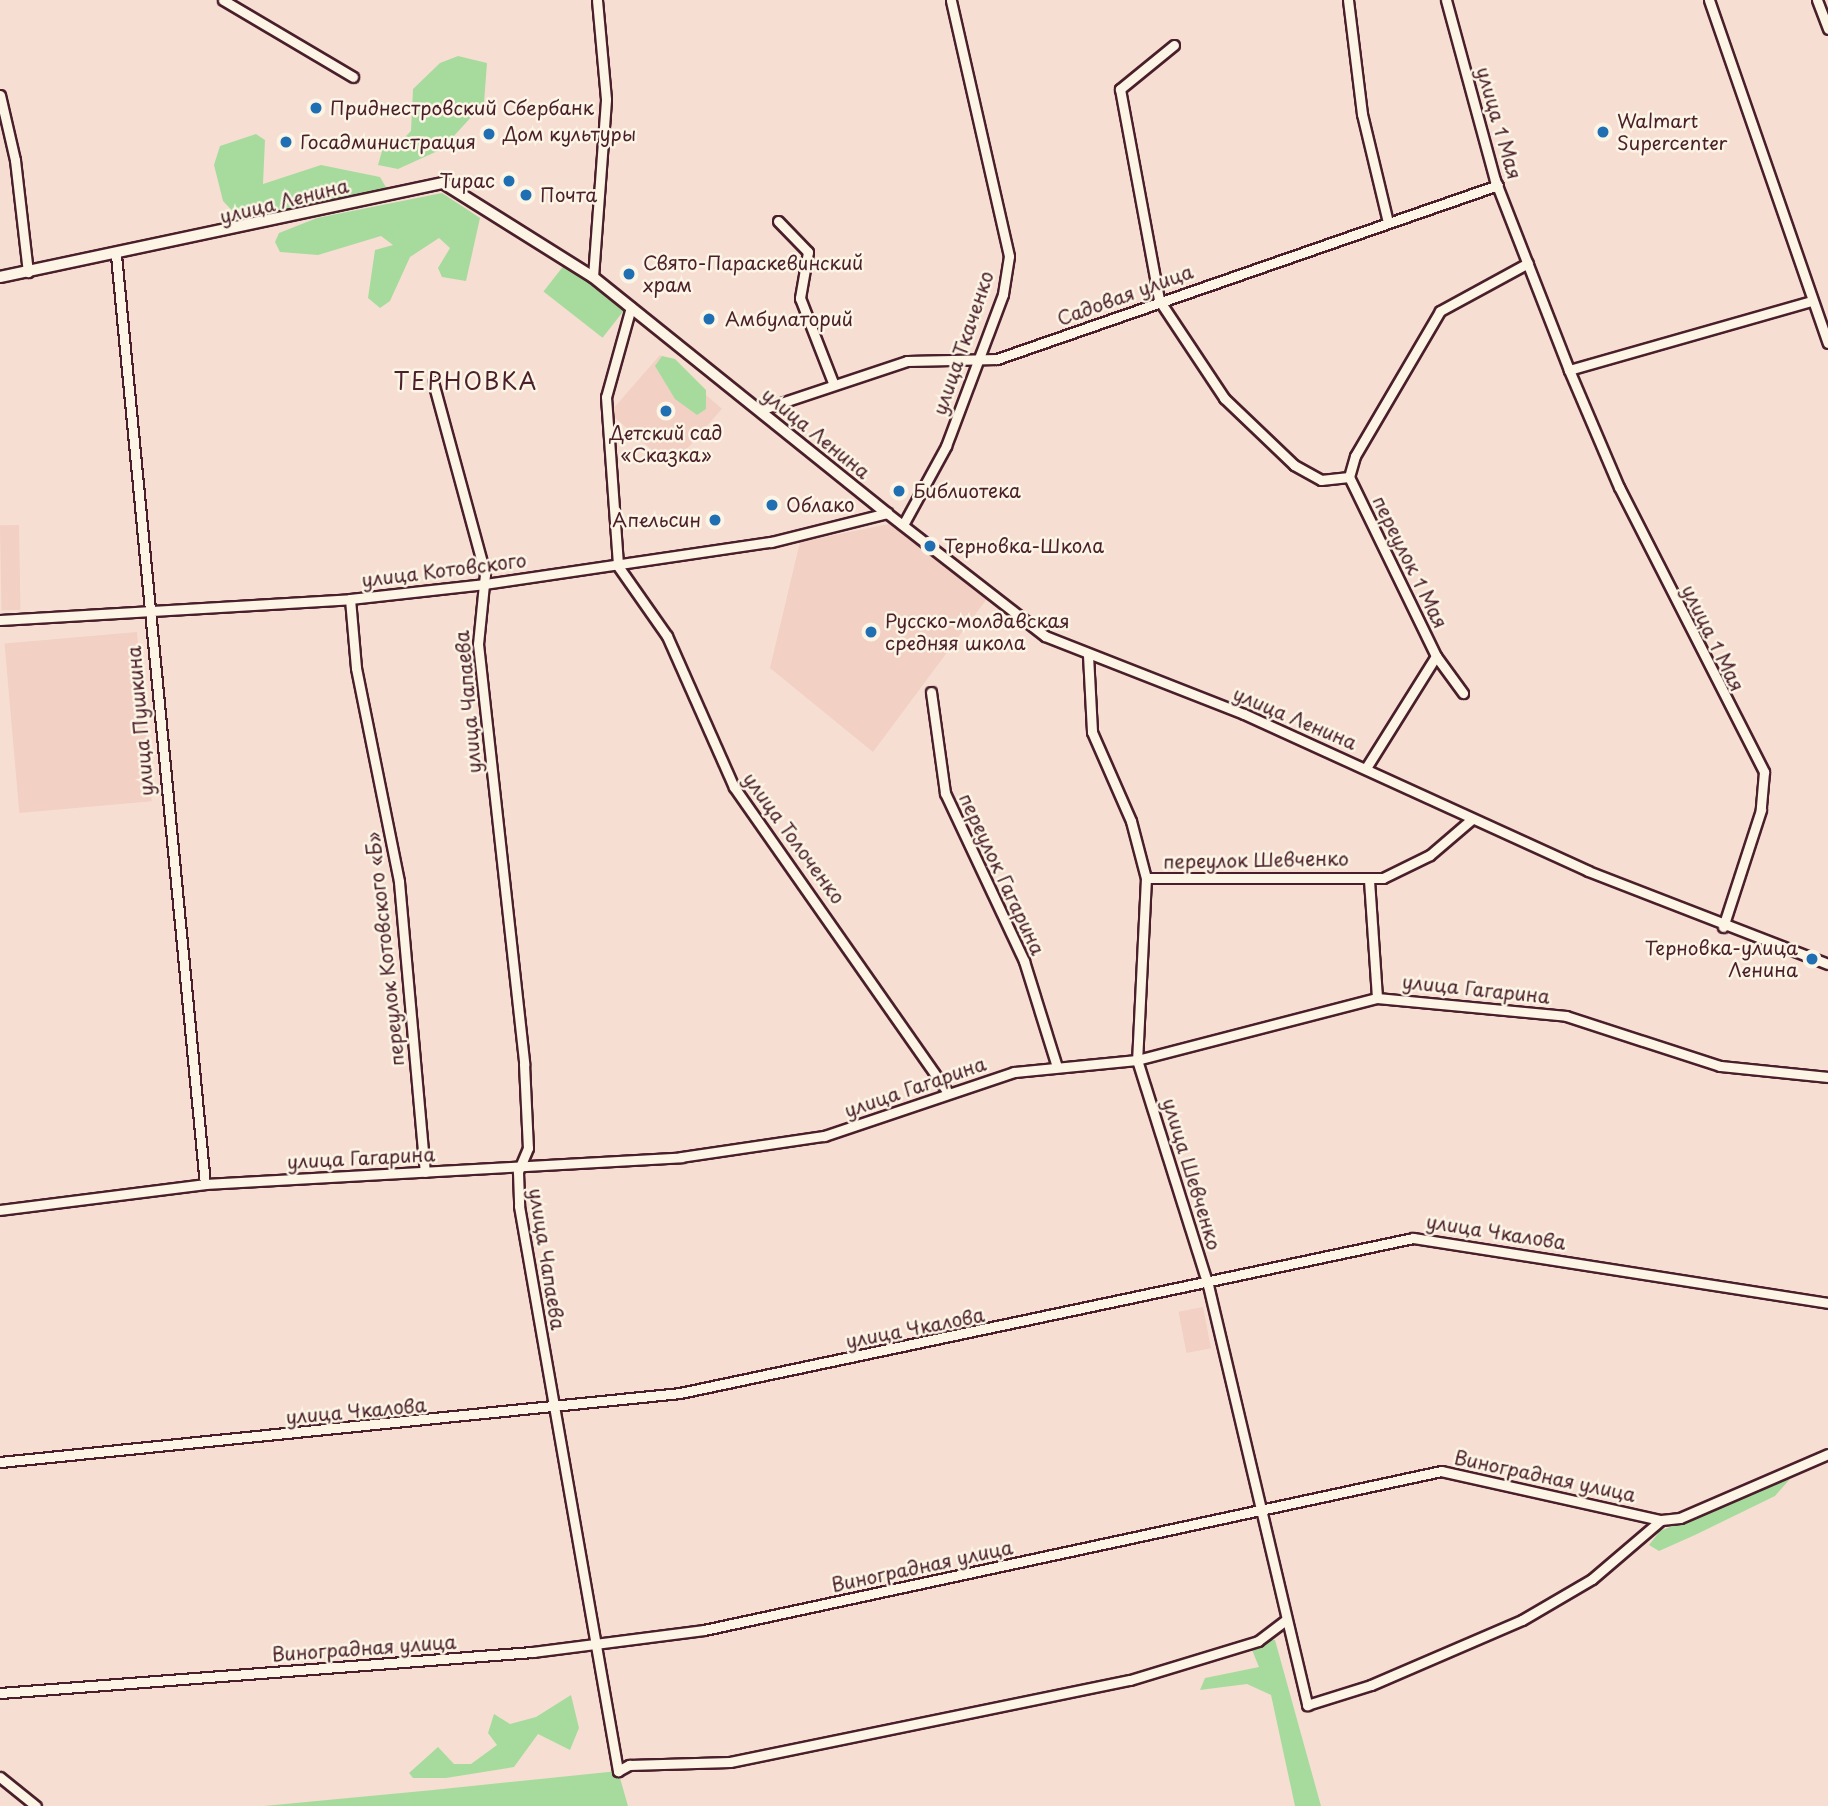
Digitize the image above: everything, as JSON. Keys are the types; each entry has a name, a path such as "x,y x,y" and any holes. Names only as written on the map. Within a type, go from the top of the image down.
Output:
{"street":[{"path":"223,0 353,77"},
{"path":"593,277 606,99 597,0"},
{"name":"улица Ткаченко","path":"903,524 946,446 974,360 1003,294 1009,256 951,0"},
{"path":"1348,0 1362,114 1388,222"},
{"name":"улица 1 Мая","path":"1446,0 1498,186 1569,370 1619,487 1764,772 1761,810 1723,927"},
{"path":"1709,0 1812,301 1823,316 1828,343"},
{"path":"1817,0 1828,29"},
{"path":"1174,45 1119,89 1159,300 1224,398 1294,464 1321,480 1349,477 1354,456 1424,329 1466,293 1528,263"},
{"path":"0,95 15,160 28,272"},
{"name":"улица Ленина","path":"0,277 116,255 437,182 479,201 593,277 1025,622 1088,655 1366,768 1472,819 1723,927 1828,964"},
{"name":"Садовая улица","path":"760,410 906,362 997,359 1159,300 1498,186"},
{"path":"778,221 808,253 800,298 834,385"},
{"name":"улица Пушкина","path":"116,255 148,612 205,1184"},
{"path":"1569,370 1812,301"},
{"path":"618,566 606,397 631,307"},
{"path":"433,382 485,584"},
{"name":"переулок 1 Мая","path":"1349,477 1436,656 1366,768"},
{"name":"улица Котовского","path":"0,620 350,599 485,584 771,542 887,513"},
{"name":"улица Толоченко","path":"618,566 667,636 734,787 947,1093"},
{"name":"улица Чапаева","path":"485,584 478,644 524,1064 528,1148 521,1166 519,1206 618,1771 629,1765 730,1762 1130,1680 1258,1641 1286,1620"},
{"name":"переулок Котовского «Б»","path":"350,599 356,668 399,882 425,1172"},
{"name":"улица Шевченко","path":"1088,655 1092,732 1131,821 1146,878 1138,1060 1208,1285 1259,1511 1307,1705 1371,1685 1522,1620 1592,1579 1649,1531"},
{"path":"1436,656 1463,693"},
{"name":"переулок Гагарина","path":"931,692 945,793 1024,961 1057,1067"},
{"name":"переулок Шевченко","path":"1146,878 1342,874 1369,880 1407,870 1472,819"},
{"path":"1369,880 1377,998"},
{"name":"улица Гагарина","path":"0,1210 205,1184 681,1157 824,1136 1014,1072 1138,1060 1377,998 1566,1016 1720,1066 1828,1077"},
{"name":"улица Чкалова","path":"0,1462 680,1394 1434,1238 1828,1303"},
{"name":"Виноградная улица","path":"0,1693 596,1643 715,1628 1441,1471 1661,1520 1680,1518 1828,1454"},
{"path":"1641,1515 1649,1531 1661,1520"},
{"path":"0,1777 36,1806"}],"shaded area":[{"name":"Детский сад «Сказка»","path":"660,355 722,409 671,467 609,413"},
{"name":"Русско-молдавская средняя школа","path":"889,524 989,596 873,752 770,668 800,542"},
{"path":"0,525 19,525 20,610 1,610"},
{"path":"137,632 152,801 19,813 5,644"},
{"path":"1203,1307 1211,1348 1186,1353 1178,1312"}],"green space":[{"path":"458,56 487,63 484,103 442,149 398,169 378,165 384,144 400,142 411,131 413,89 440,63"},
{"path":"256,134 265,140 263,184 321,165 380,177 387,189 242,221 223,201 214,165 220,146"},
{"path":"442,193 480,218 466,281 442,277 438,268 450,248 439,238 410,257 390,301 380,308 368,298 375,250 393,245 381,236 318,255 280,252 275,242 279,233 317,218"},
{"path":"565,264 624,310 603,338 543,292"},
{"path":"662,356 675,359 706,390 706,409 697,415 675,399 655,366"},
{"path":"1790,1479 1775,1496 1695,1535 1659,1551 1649,1545 1660,1531"},
{"path":"1263,1640 1275,1640 1321,1806 1295,1806 1271,1695 1247,1684 1200,1690 1205,1678 1259,1667 1252,1650"},
{"path":"571,1695 579,1728 570,1750 538,1734 514,1767 446,1778 413,1778 409,1773 438,1747 454,1764 471,1764 497,1745 488,1733 494,1714 510,1724 536,1717"},
{"path":"618,1771 628,1806 264,1806 433,1790"}],"place":[{"name":"Приднестровский Сбербанк","path":"316,108"},
{"name":"Walmart Supercenter","path":"1603,132"},
{"name":"Дом культуры","path":"489,134"},
{"name":"Госадминистрация","path":"286,142"},
{"name":"Тирас","path":"509,181"},
{"name":"Почта","path":"526,195"},
{"name":"Свято-Параскевинский храм","path":"629,274"},
{"name":"Амбулаторий","path":"709,319"},
{"name":"Детский сад «Сказка»","path":"666,411"},
{"name":"Библиотека","path":"899,491"},
{"name":"Облако","path":"772,505"},
{"name":"Апельсин","path":"715,520"},
{"name":"Терновка-Школа","path":"930,546"},
{"name":"Русско-молдавская средняя школа","path":"871,632"},
{"name":"Терновка-улица Ленина","path":"1812,959"}],"district":[{"name":"ТЕРНОВКА","path":"466,381"}]}
